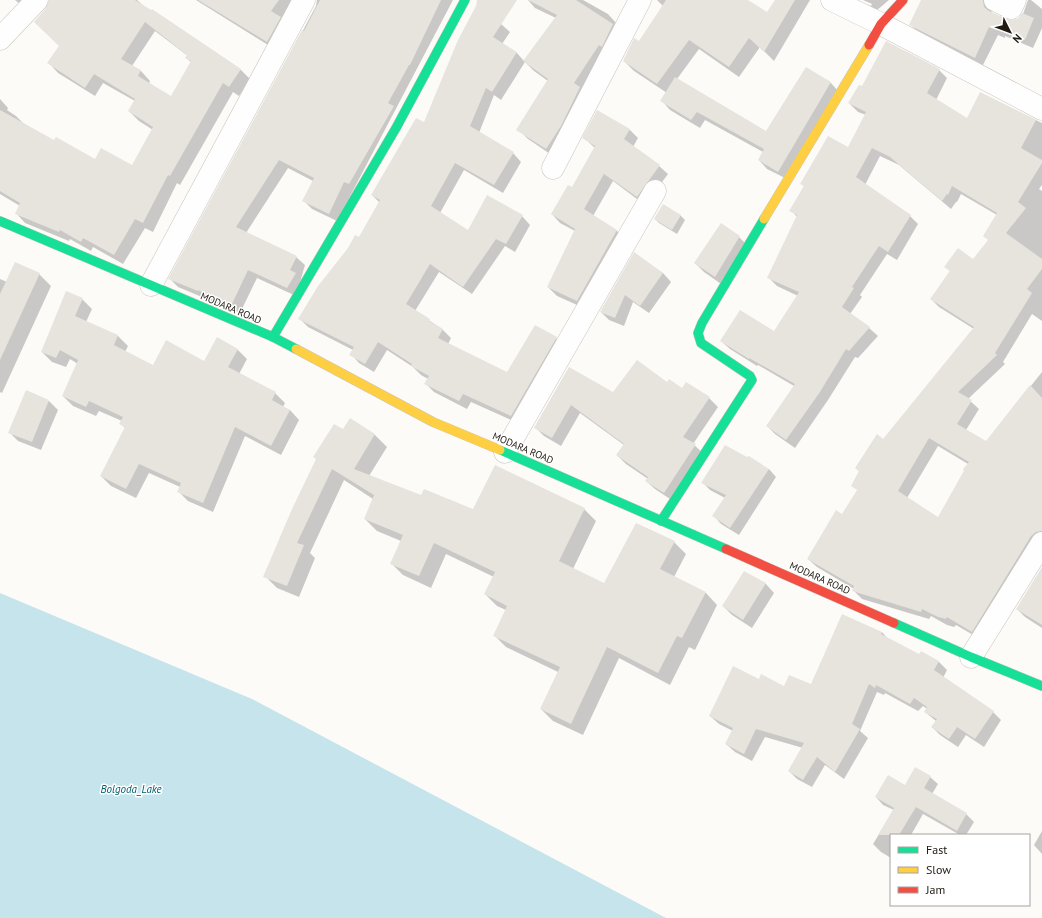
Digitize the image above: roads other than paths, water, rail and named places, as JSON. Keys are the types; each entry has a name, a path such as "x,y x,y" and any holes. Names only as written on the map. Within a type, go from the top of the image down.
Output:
{"main road":[{"path":"273,337 363,186 445,39 465,0"},
{"path":"661,521 752,380 750,376 701,343 698,338 698,331 881,24 903,0"},
{"name":"MODARA ROAD","path":"0,221 273,337 434,422 971,657 1042,686"}],"street":[{"path":"0,39 37,0"},
{"path":"150,285 304,0"},
{"path":"553,168 640,0"},
{"path":"832,0 1041,106"},
{"path":"995,0 1011,8 1015,0"},
{"path":"505,452 655,191"},
{"path":"971,657 1042,544"}],"water":[{"name":"Bolgoda_Lake","path":"0,593 252,699 666,918 0,918"}]}
